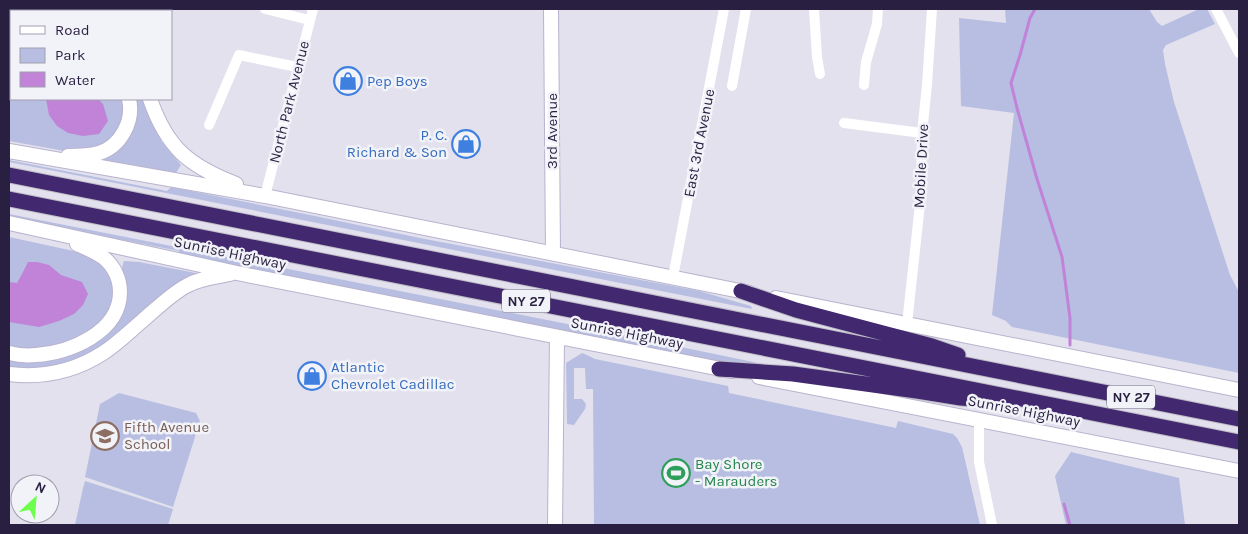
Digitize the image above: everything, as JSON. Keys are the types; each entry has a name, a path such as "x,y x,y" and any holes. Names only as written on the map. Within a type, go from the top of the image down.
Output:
{"highway":[{"name":"NY 27","path":"9,175 1239,418"},
{"name":"Sunrise Highway","path":"9,199 1239,442"},
{"path":"741,291 796,310 932,346 1023,376"},
{"path":"719,369 793,374 917,390 961,398 1044,403"}],"main road":[{"name":"3rd Avenue","path":"550,9 553,253"},
{"path":"39,157 86,156 105,150 116,143 125,130 130,114 129,100"},
{"path":"150,100 168,138 186,158 211,174 265,196"},
{"path":"9,151 265,196 1239,390"},
{"name":"Sunrise Highway","path":"9,223 237,273 1239,471"},
{"path":"9,353 36,355 57,352 78,344 102,330 112,319 117,308 120,289 117,276 110,263 99,254 54,233"},
{"path":"9,374 26,376 45,374 65,370 84,363 103,353 163,303 188,285 204,279 237,273"},
{"path":"555,525 556,336"}],"street":[{"path":"265,9 309,20"},
{"name":"North Park Avenue","path":"265,196 312,9"},
{"name":"East 3rd Avenue","path":"673,277 724,9"},
{"path":"732,86 746,9"},
{"path":"814,9 820,74"},
{"path":"864,85 866,62 877,24 878,9"},
{"name":"Mobile Drive","path":"907,324 921,196 922,132 932,9"},
{"path":"1216,9 1239,53"},
{"path":"209,126 239,55 297,68"},
{"path":"844,123 922,132"},
{"path":"979,420 979,462 992,525"}],"green space":[{"path":"1005,9 1149,9 1157,22 1162,26 1199,9 1207,9 1215,24 1166,45 1163,50 1174,102 1230,275 1239,292 1239,373 1012,327 1006,321 992,315 1014,113 961,106 959,18 1006,23"},
{"path":"10,86 10,100 122,100 125,106 122,127 112,140 93,151 76,153 9,141"},
{"path":"133,100 143,100 162,142 181,165 176,173 93,161 112,153"},
{"path":"9,160 167,191 171,187 420,238 699,291 751,306 752,309 9,162"},
{"path":"9,214 763,364 761,367 720,363 609,339 179,256 179,251 9,218"},
{"path":"9,237 83,253 104,265 114,284 114,302 105,320 92,332 43,352 9,350"},
{"path":"124,261 139,262 201,274 92,353 69,364 48,369 9,367 9,361 35,362 62,358 87,348 110,332 123,313 126,291 121,271"},
{"path":"582,353 595,359 728,386 729,393 896,428 898,421 953,434 962,447 980,525 594,525 593,389 586,389 585,368 574,368 574,399 582,399 586,404 585,409 574,425 567,424 566,363"},
{"path":"119,393 196,413 200,421 173,507 85,477 100,404"},
{"path":"1071,452 1179,478 1185,525 1066,525 1055,476"},
{"path":"85,481 173,509 168,525 75,525"}],"water":[{"path":"46,100 99,100 103,104 108,121 99,134 83,136 68,133 57,126 49,115"},
{"path":"28,262 49,265 61,275 82,282 88,294 83,305 74,314 39,327 9,322 9,282 17,283"}],"waterway":[{"path":"1035,9 1030,18 1011,83 1037,179 1062,257 1070,318 1070,345"},
{"path":"1064,504 1070,525"}],"place":[{"name":"Pep Boys","path":"348,81"},
{"name":"P. C. Richard & Son","path":"466,144"},
{"name":"Atlantic Chevrolet Cadillac","path":"312,376"},
{"name":"Fifth Avenue School","path":"105,436"},
{"name":"Bay Shore - Marauders","path":"676,473"}]}
